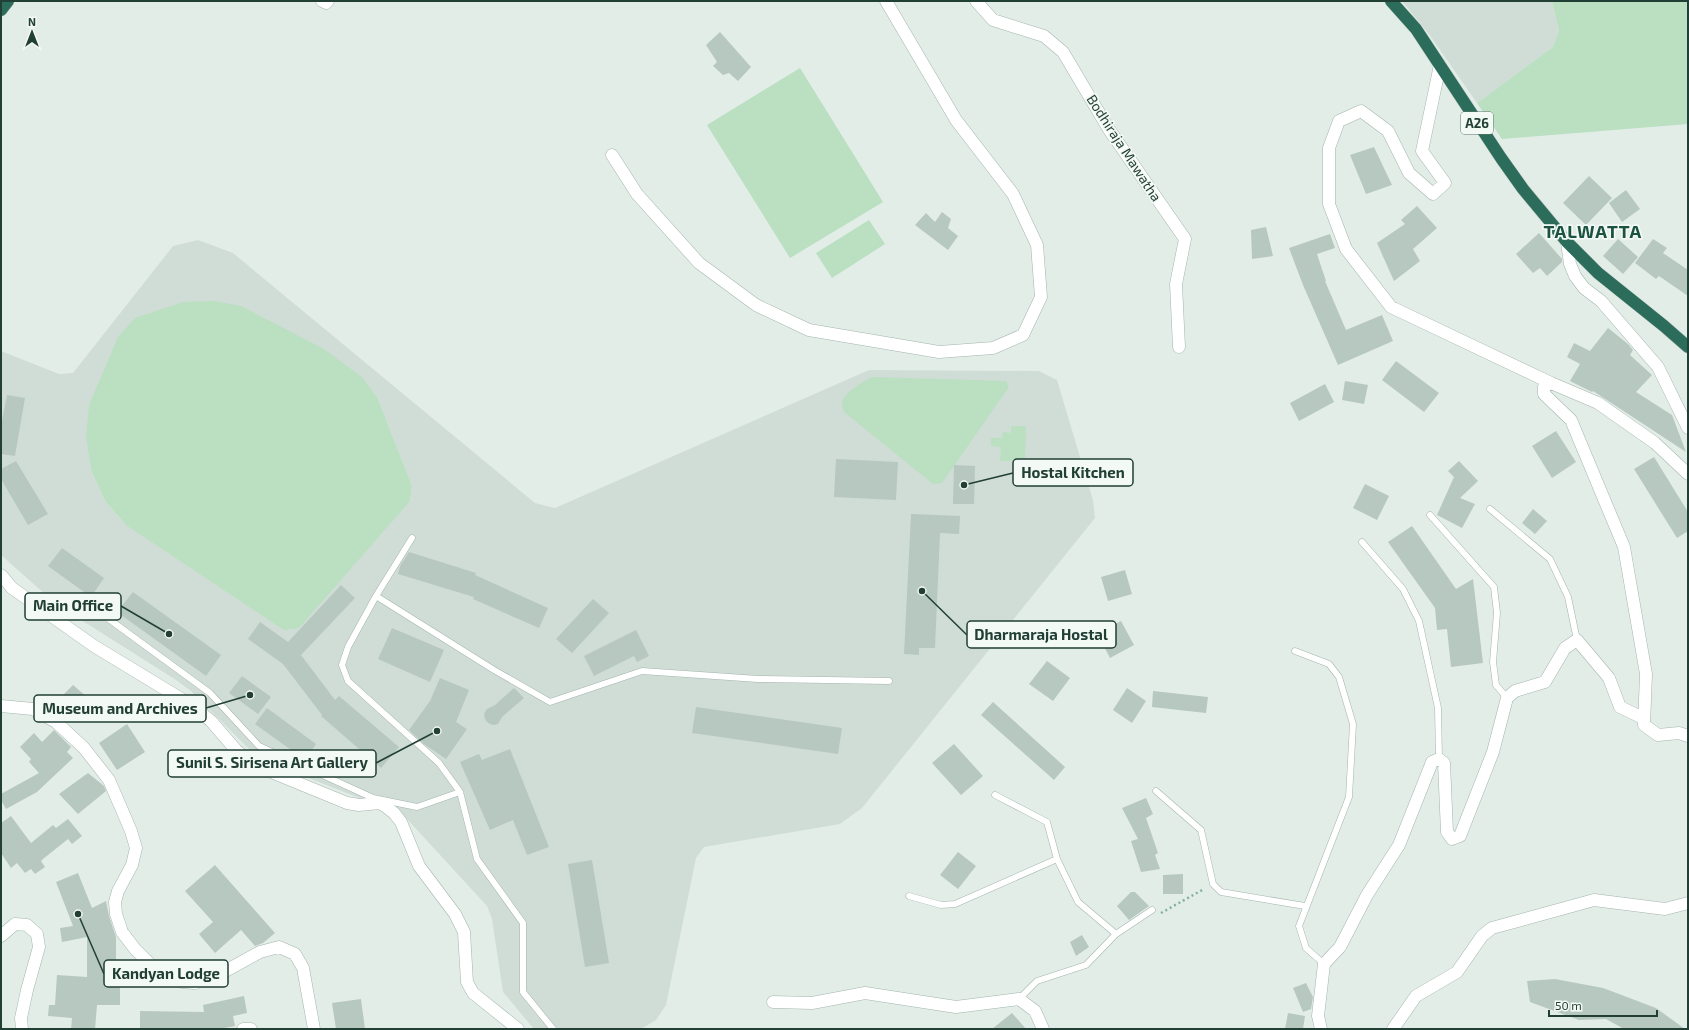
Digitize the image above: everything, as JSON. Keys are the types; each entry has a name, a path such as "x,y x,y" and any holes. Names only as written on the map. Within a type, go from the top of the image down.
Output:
{"highway":[{"path":"1,10 8,1"},
{"name":"A26","path":"1391,1 1416,29 1501,158 1527,194 1567,242 1598,273 1664,326 1688,348"}],"street":[{"path":"322,1 326,3 328,1"},
{"path":"612,154 637,194 699,263 756,305 808,330 939,352 993,348 1023,335 1041,297 1037,245 1013,194 956,120 886,1"},
{"name":"Bodhiraja Mawatha","path":"976,1 993,20 1044,36 1063,52 1108,128 1185,238 1176,284 1179,347"},
{"path":"1440,65 1422,151 1444,183 1433,194 1409,173 1388,131 1361,111 1339,121 1329,148 1329,204 1346,249 1391,307 1551,383 1598,403 1655,443 1688,474"},
{"path":"1567,242 1570,264 1575,276 1584,288 1601,301 1658,367 1688,428"},
{"path":"1551,383 1544,387 1544,394 1571,420 1624,547 1646,674 1643,718 1644,725 1658,735 1679,733 1688,736"},
{"path":"1,575 12,588 94,646 193,706 211,721 236,750 248,760 264,769 347,803 359,805 379,803 394,813 401,822 419,866 456,914 464,932 467,982 473,993 518,1029"},
{"path":"1320,1029 1318,1016 1324,964 1340,947 1367,894 1399,846 1432,762 1439,759 1444,763 1447,832 1452,839 1460,836 1493,752 1508,698 1515,691 1545,682 1565,648 1577,640 1609,678 1620,708 1643,718"},
{"path":"1,706 33,709 56,722 84,748 109,780 131,831 136,848 132,865 118,891 114,902 122,932 135,949 151,965 169,977 182,982 195,982 220,974 260,952 279,947 295,954 303,968 314,1029"},
{"path":"1393,1029 1416,996 1457,972 1482,936 1492,928 1594,900 1664,909 1688,903"},
{"path":"1,936 15,924 27,925 37,934 40,947 27,990 21,1018 22,1029"},
{"path":"773,1002 812,1003 865,993 956,1007 1019,999 1035,1011 1043,1029"},
{"path":"243,1029 251,1029"}],"lane":[{"path":"1490,509 1550,559 1568,597 1577,640"},
{"path":"1430,514 1494,587 1497,613 1492,662 1496,685 1508,698"},
{"path":"412,538 376,596 348,647 342,665 348,681 439,763 460,792 477,859 523,923 523,992 552,1029"},
{"path":"1362,542 1403,588 1419,621 1438,708 1439,759"},
{"path":"376,596 494,670 550,702 642,671 758,679 889,681"},
{"path":"106,617 210,693 259,746 373,798 417,807 460,792"},
{"path":"1295,651 1329,664 1339,677 1353,724 1349,797 1305,906 1299,926 1306,948 1324,964"},
{"path":"1156,792 1201,830 1213,884 1221,892 1305,906"},
{"path":"996,795 1047,822 1057,859 1078,902 1116,934"},
{"path":"908,896 941,906 955,904 1057,859"},
{"path":"1019,999 1037,981 1086,965 1116,934 1152,910"}],"path":[{"path":"1160,913 1213,884"}],"shaded area":[{"path":"1402,1 1552,1 1559,31 1553,47 1477,103 1431,37"},
{"path":"198,240 233,253 535,503 555,508 869,370 1039,371 1057,380 1093,500 1095,518 862,808 840,824 704,847 696,858 666,1005 656,1020 641,1029 534,1029 503,992 492,919 487,906 407,819 397,813 258,758 191,691 56,604 1,555 1,351 59,374 73,373 173,246","holes":["378,399 412,486 410,501 126,525 105,501 92,472"]}],"green space":[{"path":"1552,1 1688,1 1688,124 1502,139 1477,103 1553,47 1559,31"},
{"path":"800,68 883,202 790,258 707,125"},
{"path":"869,220 885,244 832,278 816,253"},
{"path":"214,301 241,306 324,349 363,378 378,399 412,486 410,501 299,628 284,630 126,525 105,501 92,472 86,437 89,405 118,337 135,318 183,302"},
{"path":"873,377 1006,381 1009,387 942,483 933,484 844,412 842,404 846,395 860,384"},
{"path":"1011,426 1026,426 1025,461 1000,461 1001,447 991,446 991,438 1002,438 1003,432 1011,433"}],"building":[{"path":"720,32 751,67 738,81 729,73 723,75 713,66 717,62 706,45"},
{"path":"1374,147 1392,185 1366,194 1350,155"},
{"path":"1589,176 1612,198 1586,225 1563,203"},
{"path":"1626,190 1640,209 1622,222 1609,203"},
{"path":"1417,206 1437,228 1413,249 1420,261 1394,281 1377,243 1405,224 1401,220"},
{"path":"942,212 951,219 948,228 958,236 948,250 915,225 926,213 935,222"},
{"path":"1266,227 1273,256 1252,259 1251,230"},
{"path":"1539,233 1562,259 1562,262 1547,276 1540,268 1533,273 1516,254"},
{"path":"1330,234 1335,248 1317,254 1325,281 1346,330 1382,315 1393,341 1338,365 1303,285 1289,248"},
{"path":"1618,239 1638,257 1623,274 1603,256"},
{"path":"1653,239 1667,248 1663,253 1688,270 1688,296 1659,276 1656,279 1635,263"},
{"path":"1608,328 1628,344 1633,350 1630,355 1652,375 1636,392 1672,415 1686,452 1593,391 1592,392 1570,381 1580,364 1567,357 1574,343 1590,351"},
{"path":"1396,361 1439,393 1424,412 1382,380"},
{"path":"1345,381 1368,385 1364,404 1342,400"},
{"path":"1325,384 1334,402 1299,421 1290,403"},
{"path":"7,395 25,398 15,456 1,454 1,426"},
{"path":"1556,431 1576,462 1552,478 1532,446"},
{"path":"1654,457 1688,512 1688,531 1677,538 1634,469"},
{"path":"836,459 898,462 896,500 834,497"},
{"path":"16,461 48,514 28,525 1,479 1,469"},
{"path":"1459,461 1478,481 1460,498 1475,504 1462,528 1437,515 1454,477 1448,471"},
{"path":"954,465 975,466 974,504 953,504"},
{"path":"1365,484 1389,496 1377,520 1353,508"},
{"path":"1533,509 1547,521 1535,534 1522,523"},
{"path":"911,514 960,516 959,534 940,533 935,648 919,648 919,655 904,654"},
{"path":"1412,526 1456,589 1473,579 1483,663 1451,667 1447,629 1437,630 1435,608 1388,542"},
{"path":"62,548 104,578 91,597 48,566"},
{"path":"409,552 476,573 475,575 548,608 539,628 473,599 474,597 398,574 400,566"},
{"path":"1125,570 1132,594 1108,601 1101,577"},
{"path":"341,585 355,598 301,655 335,700 339,696 399,747 381,768 321,716 322,715 283,664 248,639 260,622 288,642"},
{"path":"133,592 221,655 206,676 117,612"},
{"path":"593,599 609,613 572,653 556,639"},
{"path":"1121,621 1134,645 1110,658 1097,633"},
{"path":"392,628 444,650 430,682 378,659"},
{"path":"636,630 649,656 637,662 634,656 594,676 584,656"},
{"path":"1047,661 1070,678 1053,701 1029,684"},
{"path":"242,676 271,697 258,714 229,693"},
{"path":"440,678 469,690 456,722 467,729 446,759 424,744 409,730 430,701"},
{"path":"73,685 87,697 72,712 74,714 66,721 47,706 56,697 58,700"},
{"path":"514,688 524,698 502,717 498,724 493,725 488,723 484,714 487,709 495,705"},
{"path":"1127,688 1146,701 1132,723 1113,710"},
{"path":"1153,691 1208,697 1206,713 1152,707"},
{"path":"993,702 1065,767 1054,780 981,715"},
{"path":"696,707 842,728 838,754 692,733"},
{"path":"267,708 316,744 305,760 255,724"},
{"path":"127,724 145,752 117,770 99,743"},
{"path":"54,730 71,747 67,752 73,758 37,792 6,809 1,800 1,794 39,773 29,762 31,759 20,747 34,733 42,742"},
{"path":"954,744 983,776 961,795 932,763"},
{"path":"510,749 549,847 527,855 513,820 490,830 460,762 479,754 482,760"},
{"path":"88,773 104,786 106,791 78,814 59,794"},
{"path":"1146,798 1153,814 1146,818 1158,853 1155,855 1160,869 1141,872 1131,841 1138,839 1122,808"},
{"path":"11,816 31,843 53,825 56,828 68,819 82,836 72,844 68,839 43,859 41,861 45,867 35,874 31,869 25,873 17,863 11,868 1,853 1,823"},
{"path":"958,852 976,866 958,889 940,875"},
{"path":"592,860 609,963 585,967 568,864"},
{"path":"215,865 275,933 263,943 255,946 241,930 215,953 199,934 213,922 185,891"},
{"path":"78,873 92,908 106,901 116,937 116,978 120,978 120,1005 97,1005 95,1029 71,1029 72,1018 48,1016 49,1005 55,1005 57,975 87,977 87,937 62,942 60,928 73,926 56,882"},
{"path":"1183,874 1183,894 1163,894 1163,875"},
{"path":"1131,892 1135,892 1149,906 1129,920 1117,906"},
{"path":"1082,935 1089,947 1076,956 1070,942"},
{"path":"1555,979 1603,988 1656,1008 1685,1029 1624,1029 1606,1019 1579,1020 1530,1002 1527,981"},
{"path":"1306,983 1313,997 1311,1009 1303,1012 1293,988"},
{"path":"244,996 247,1013 233,1016 235,1026 219,1029 140,1029 140,1011 204,1012 203,1005"},
{"path":"361,999 365,1029 336,1029 332,1003"},
{"path":"1012,1013 1026,1029 992,1029"},
{"path":"1288,1013 1305,1016 1303,1029 1285,1029"}],"place":[{"name":"Hostal Kitchen","path":"964,485"},
{"name":"Dharmaraja Hostal","path":"922,591"},
{"name":"Main Office","path":"169,634"},
{"name":"Museum and Archives","path":"250,695"},
{"name":"Sunil S. Sirisena Art Gallery","path":"437,731"},
{"name":"Kandyan Lodge","path":"78,914"}],"district":[{"name":"TALWATTA","path":"1593,232"}]}
